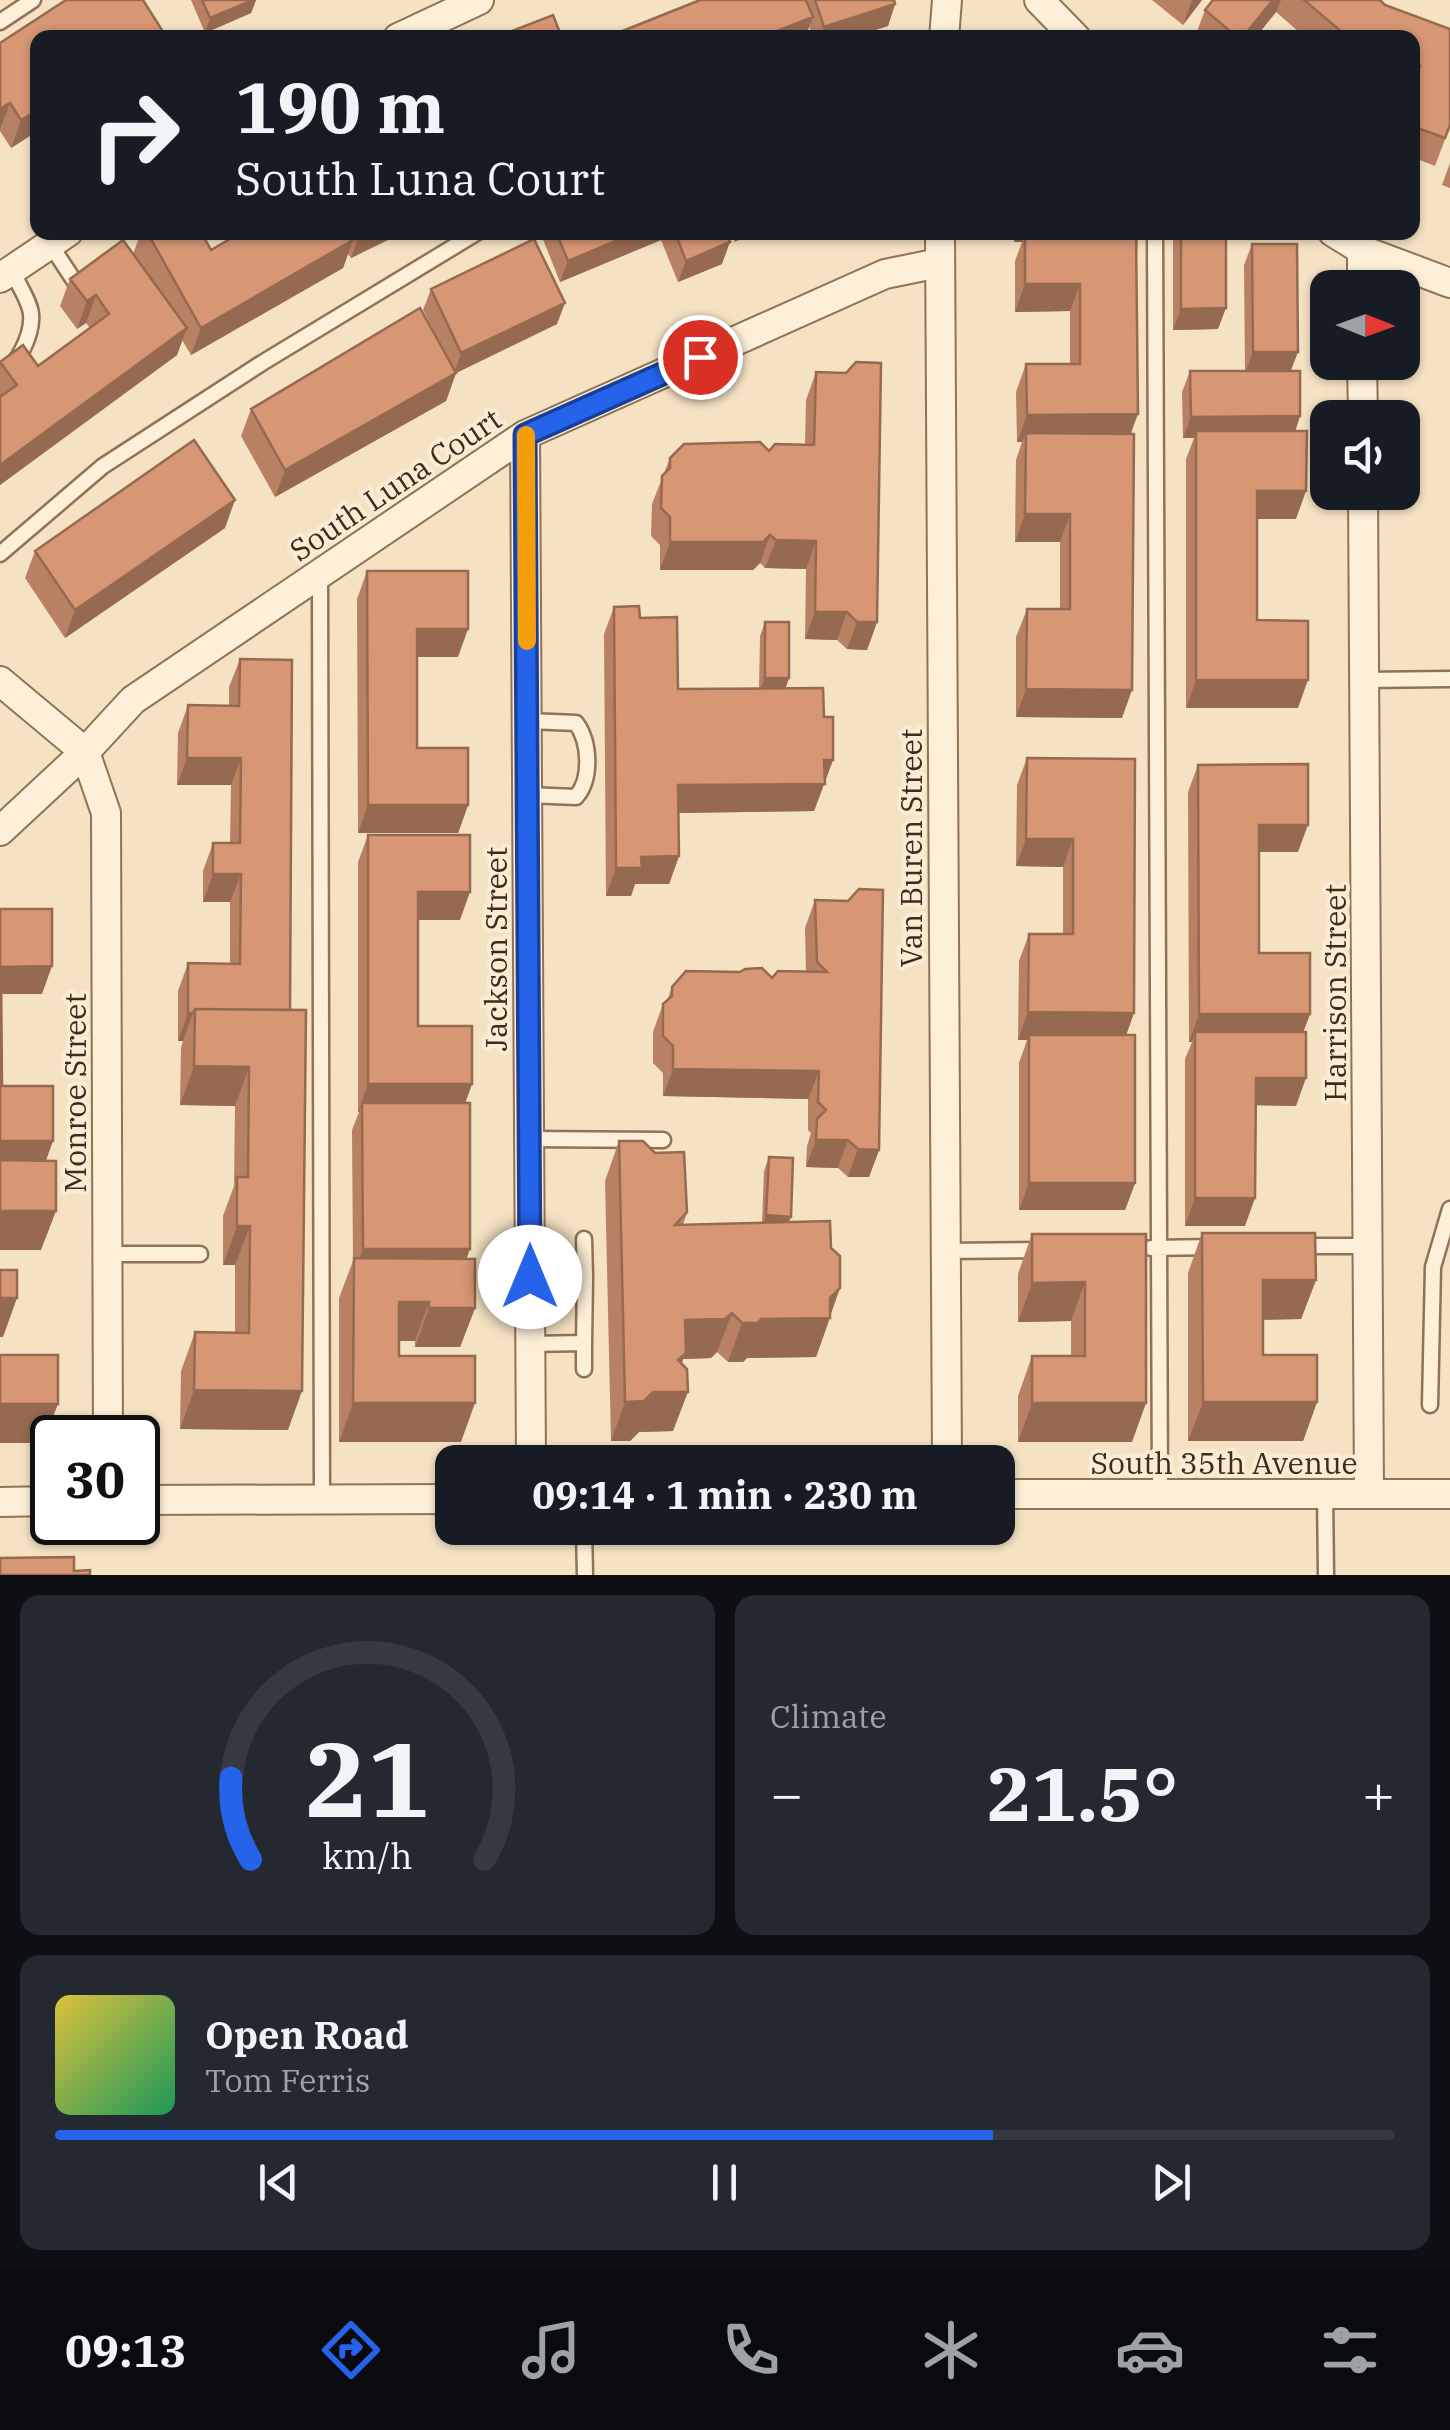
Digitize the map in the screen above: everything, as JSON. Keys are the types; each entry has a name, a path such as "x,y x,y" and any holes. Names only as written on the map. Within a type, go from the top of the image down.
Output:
{"street":[{"path":"415,30 479,0"},
{"path":"942,30 947,0"},
{"path":"1039,0 1068,30"},
{"path":"6,274 56,240"},
{"name":"Van Buren Street","path":"940,240 946,1445"},
{"path":"1345,240 1450,283"},
{"path":"1362,250 1362,270"},
{"name":"South Luna Court","path":"0,832 133,700 525,435 885,274 939,263"},
{"name":"Jackson Street","path":"525,435 531,1445"},
{"name":"Harrison Street","path":"1364,510 1370,1494"},
{"path":"0,680 84,752"},
{"name":"Monroe Street","path":"84,752 106,813 108,1415"},
{"name":"South 35th Avenue","path":"1015,1494 1450,1494"},
{"path":"160,1500 435,1499"},
{"path":"0,1502 30,1501"}],"lane":[{"path":"0,22 32,0"},
{"path":"60,240 79,288"},
{"path":"0,554 103,466 262,363 465,240"},
{"path":"1155,240 1160,1494"},
{"path":"0,377 8,372 26,343 32,313 6,274"},
{"path":"320,574 322,1500"},
{"path":"1365,680 1450,678"},
{"path":"527,795 576,798 586,786 586,736 576,722 528,721"},
{"path":"529,1139 663,1140"},
{"path":"1430,1406 1434,1267 1450,1208"},
{"path":"584,1239 584,1369"},
{"path":"1292,1246 1368,1246"},
{"path":"1139,1248 1234,1247"},
{"path":"945,1251 1062,1249"},
{"path":"108,1254 200,1254"},
{"path":"530,1277 585,1278"},
{"path":"530,1344 584,1343"},
{"path":"1326,1494 1326,1575"},
{"path":"584,1545 585,1575"}],"building":[{"path":"66,0 143,0 162,30 30,30 30,115 21,120 10,103 0,109 0,43"},
{"path":"202,0 253,0 210,18"},
{"path":"700,0 806,0 813,17 780,30 625,30"},
{"path":"815,0 894,0 895,4 824,27"},
{"path":"1213,0 1273,0 1249,30 1229,30 1205,10"},
{"path":"1304,0 1380,0 1450,29 1450,125 1445,138 1420,129 1420,30 1340,30"},
{"path":"553,15 559,30 515,30"},
{"path":"123,240 187,328 0,465 0,397 17,385 0,362 23,345 38,366 109,314 96,295 87,301 70,279"},
{"path":"152,240 205,240 211,250 228,240 353,240 201,328"},
{"path":"534,240 565,303 461,353 431,289"},
{"path":"559,240 618,240 568,261"},
{"path":"678,240 729,240 730,242 686,261"},
{"path":"1025,240 1136,240 1138,414 1027,415 1026,364 1080,364 1080,284 1025,284"},
{"path":"1181,240 1226,240 1226,308 1181,309"},
{"path":"1252,244 1297,244 1298,352 1253,352"},
{"path":"420,308 456,373 285,470 251,409"},
{"path":"856,362 881,363 877,622 857,622 847,612 815,612 816,541 776,540 770,535 763,542 670,542 670,517 661,508 662,476 670,468 670,458 684,444 760,442 769,451 775,444 814,445 816,372 846,373"},
{"path":"1190,371 1300,371 1300,416 1191,417"},
{"path":"1196,431 1307,431 1306,491 1257,491 1257,620 1308,621 1308,680 1196,680"},
{"path":"1026,433 1134,434 1132,690 1026,689 1027,609 1070,609 1070,514 1025,514"},
{"path":"194,440 235,500 75,610 35,551"},
{"path":"367,571 468,571 468,629 417,629 417,748 468,748 468,805 368,805"},
{"path":"639,606 640,618 677,617 678,689 823,688 824,717 833,717 833,760 824,760 825,784 678,785 679,856 641,857 642,868 616,868 614,607"},
{"path":"765,622 789,622 789,678 765,678"},
{"path":"240,659 292,660 290,1010 195,1009 188,1013 188,963 240,964 241,874 213,874 213,843 240,843 241,758 187,758 188,705 239,706"},
{"path":"1027,758 1135,759 1134,1013 1028,1012 1029,934 1073,934 1073,839 1026,839"},
{"path":"1308,764 1308,825 1259,825 1259,953 1310,953 1310,1014 1199,1014 1198,765"},
{"path":"368,835 470,835 470,892 418,892 418,1026 472,1026 472,1084 368,1084"},
{"path":"859,889 883,890 879,1150 858,1149 848,1140 816,1140 817,1119 826,1110 818,1102 819,1071 673,1069 673,1046 663,1036 663,1004 686,971 740,972 762,968 772,978 778,971 827,972 817,962 815,900 848,901"},
{"path":"0,909 52,909 52,966 1,967 2,1086 53,1086 53,1141 0,1141"},
{"path":"195,1009 306,1010 302,1391 194,1390 195,1332 249,1333 250,1226 237,1226 237,1177 248,1177 249,1067 194,1066"},
{"path":"1195,1032 1306,1032 1306,1078 1256,1078 1255,1198 1195,1198"},
{"path":"1029,1035 1135,1035 1135,1183 1029,1183"},
{"path":"362,1103 470,1103 470,1249 363,1249"},
{"path":"619,1141 643,1141 655,1153 684,1152 687,1212 675,1225 830,1221 831,1248 840,1256 840,1288 830,1298 830,1318 742,1323 732,1313 725,1319 685,1320 686,1353 678,1360 687,1369 688,1392 653,1392 644,1401 625,1402"},
{"path":"769,1157 793,1158 791,1217 766,1215"},
{"path":"0,1160 56,1161 56,1211 0,1211"},
{"path":"1202,1233 1315,1233 1316,1280 1263,1280 1263,1355 1317,1355 1317,1402 1203,1402"},
{"path":"1032,1234 1146,1234 1146,1403 1032,1403 1032,1356 1085,1356 1085,1282 1032,1283"},
{"path":"354,1258 475,1259 475,1308 429,1308 429,1302 399,1302 399,1356 475,1356 475,1403 353,1403"},
{"path":"0,1270 17,1270 17,1298 0,1298"},
{"path":"0,1355 58,1355 58,1404 0,1404"},
{"path":"74,1557 74,1571 90,1570 90,1575 0,1575 0,1558"}],"slow traffic":[{"path":"526,435 527,641"}],"route":[{"path":"530,1277 525,435 700,357"}]}
